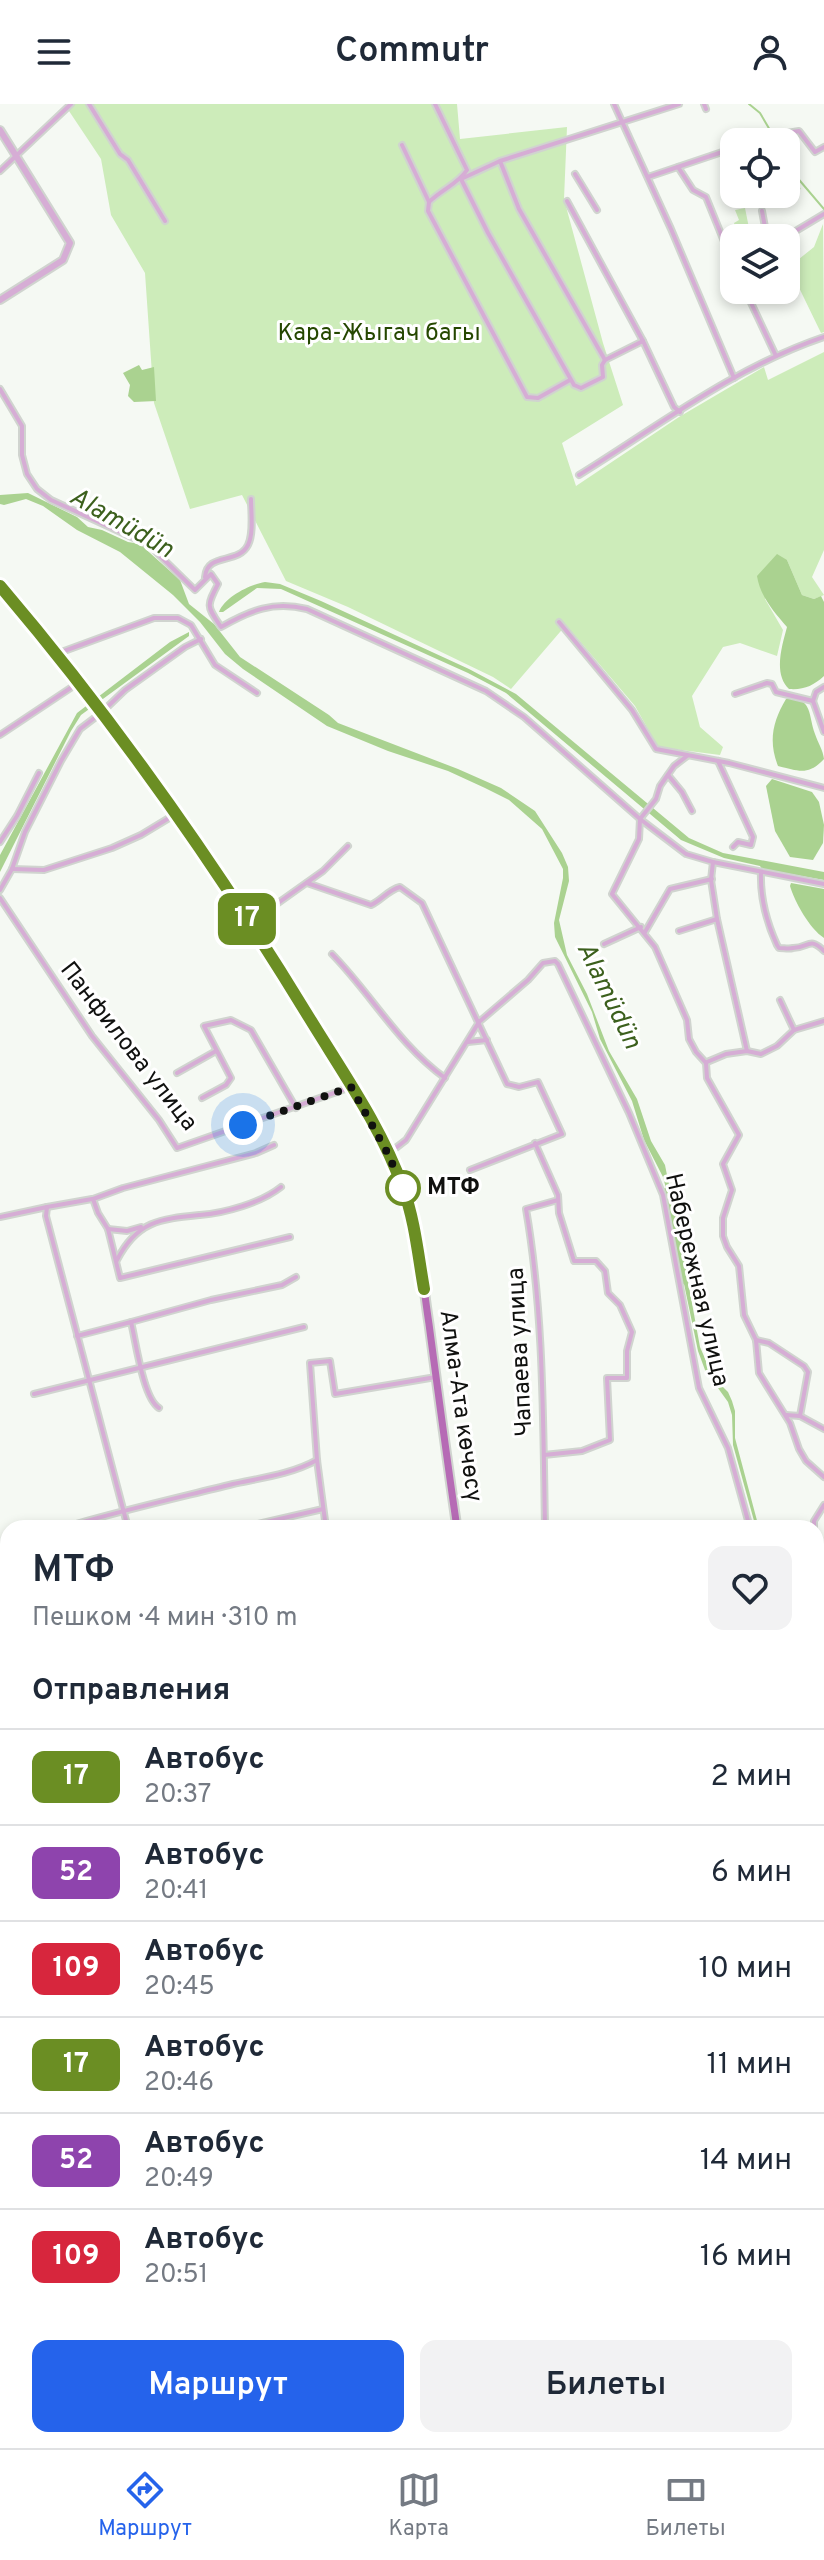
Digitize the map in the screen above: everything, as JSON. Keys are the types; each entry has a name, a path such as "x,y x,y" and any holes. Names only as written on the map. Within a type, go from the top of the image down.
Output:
{"main road":[{"name":"Алма-Ата көчөсү","path":"0,586 90,698 250,923 351,1087 388,1154 412,1215 456,1520"}],"street":[{"path":"0,171 71,104"},
{"path":"89,104 165,221"},
{"path":"435,104 467,170 461,179"},
{"path":"614,104 734,378"},
{"path":"429,202 461,179 500,161 679,104"},
{"path":"0,130 70,243 63,260 0,300"},
{"path":"800,132 815,152 824,147"},
{"path":"402,145 429,202 428,211 527,397 538,398 570,380"},
{"path":"648,177 720,153"},
{"path":"500,161 519,209 605,360"},
{"path":"678,167 693,190 706,197 720,231"},
{"path":"575,174 597,210"},
{"path":"461,179 570,380 579,389 603,376 605,360 643,341"},
{"path":"567,201 643,341 674,407 680,412"},
{"path":"762,211 764,224"},
{"path":"800,228 824,214"},
{"path":"752,304 776,356"},
{"path":"579,475 734,378 776,356 824,337"},
{"path":"0,389 22,426 22,455 27,474 37,489 51,500 149,545 195,590 211,574 218,584 209,609 221,627 252,610 289,605 307,609 486,691 524,717 686,854 824,884"},
{"path":"205,578 212,562 234,557 248,545 251,499"},
{"path":"56,654 154,618 178,618 191,625 215,665 257,693"},
{"path":"559,622 632,710 656,749 824,788"},
{"path":"0,890 12,869 25,832 80,729 125,690 201,639"},
{"path":"0,735 78,683"},
{"path":"735,694 767,683 780,693 813,701"},
{"path":"824,687 816,692 813,701 824,732"},
{"path":"687,756 674,766 642,816 639,839 612,890 615,899 655,947 687,1020 689,1039 706,1063 707,1078 739,1135 723,1164 732,1190 723,1218 723,1236 739,1266 744,1315 756,1340 759,1373 785,1415 806,1461 824,1477"},
{"path":"718,761 753,837 751,845 738,842 733,847"},
{"path":"0,842 39,773"},
{"path":"668,775 692,811"},
{"path":"12,869 44,870 112,848 175,815"},
{"path":"250,923 307,883 348,846"},
{"path":"713,862 717,919 747,1051"},
{"path":"761,872 763,908 779,948 796,949 808,942 816,943 824,951"},
{"path":"604,944 643,930 670,889 712,879"},
{"path":"307,883 371,905 392,889 400,887 422,903 507,1084 519,1087 538,1082 562,1134 470,1170"},
{"name":"Панфилова улица","path":"0,898 92,1036 159,1120 177,1148 351,1087"},
{"path":"679,931 717,919"},
{"path":"332,954 350,972 408,1048 445,1078"},
{"name":"Набережная улица","path":"388,1154 406,1140 479,1022 543,963 555,961 629,1113 663,1195 699,1388 728,1448 748,1520"},
{"path":"780,1000 794,1030"},
{"path":"202,1098 226,1085 231,1078 204,1026 231,1020 251,1030 296,1108"},
{"path":"706,1063 726,1054 747,1051 761,1054 777,1046 794,1030 824,1021"},
{"path":"466,1043 487,1040"},
{"path":"177,1073 216,1051"},
{"path":"535,1143 558,1195 559,1213 574,1261 596,1261 605,1271 608,1293 620,1305 632,1332 627,1351 627,1378 607,1378 610,1440 582,1451 544,1455"},
{"path":"0,1217 93,1199 136,1184 256,1153 274,1145"},
{"path":"108,1229 127,1231 178,1215 201,1215 263,1200 281,1187"},
{"path":"93,1199 108,1229 120,1278 290,1237"},
{"name":"Чапаева улица","path":"545,1520 535,1261 526,1209 558,1200"},
{"path":"47,1207 46,1216 126,1520"},
{"path":"116,1262 129,1240 145,1227"},
{"path":"77,1336 211,1300 282,1285 296,1277"},
{"path":"131,1322 151,1400 159,1408"},
{"path":"34,1394 304,1327"},
{"path":"756,1340 769,1343 804,1366 808,1372 800,1416"},
{"path":"325,1520 310,1363 330,1361 335,1394 436,1377"},
{"path":"785,1415 800,1416 824,1429"},
{"path":"89,1520 294,1470 317,1460"},
{"path":"275,1520 323,1509"}],"green space":[{"name":"Кара-Жыгач багы","path":"69,104 457,104 460,139 567,127 564,199 623,405 562,443 576,486 679,417 764,367 768,380 824,352 824,550 812,577 824,595 814,599 802,595 787,560 765,599 783,630 777,656 740,643 723,647 692,696 700,727 723,747 720,755 658,747 635,706 566,625 511,689 493,677 348,607 286,581 242,495 190,509 154,403 145,273 111,215 101,159 69,111"},
{"path":"745,208 748,224 734,224 739,220 735,210"},
{"path":"823,224 824,332 821,333 800,290 800,258 814,247"}],"shaded area":[{"path":"139,365 142,370 154,367 156,401 134,402 128,396 130,385 123,373"},
{"path":"28,493 77,517 88,527 140,544 180,580 189,604 214,624 240,657 338,723 501,788 535,811 568,867 569,881 559,920 567,955 587,994 609,1051 637,1099 651,1141 665,1165 681,1226 700,1347 713,1377 728,1392 732,1401 735,1438 757,1520 754,1520 733,1445 732,1415 728,1402 705,1370 698,1351 683,1279 681,1245 663,1177 644,1140 632,1101 600,1039 592,1012 555,937 554,923 563,869 542,829 509,800 485,788 327,726 225,654 200,622 173,595 120,552 77,530 43,506 26,499 0,504 0,495"},
{"path":"777,554 787,560 802,595 814,599 821,596 824,602 824,676 812,685 799,689 789,689 781,676 780,660 787,627 764,597 757,576"},
{"path":"265,582 280,584 321,601 516,694 689,838 723,853 824,872 824,880 762,869 724,858 681,840 506,693 281,589 257,588 219,612 226,601 238,592"},
{"path":"189,632 189,636 81,715 0,872 0,855 77,713 170,642"},
{"path":"786,699 805,704 823,753 824,759 808,770 778,766 775,757 773,731"},
{"path":"772,779 812,792 819,802 824,825 823,843 813,860 790,857 775,831 766,786"},
{"path":"791,883 824,889 824,938 804,915 792,893"}],"waterway":[{"path":"749,104 760,113 769,128"},
{"path":"800,181 824,209"},
{"name":"Alamüdün","path":"667,1192 684,1280"}],"bus line":[{"name":"17","path":"0,586 90,698 179,820 289,984 388,1154 412,1215 424,1289"}],"place":[{"name":"МТФ","path":"403,1188"}],"route":[{"path":"243,1125 351,1087 403,1188"}]}
